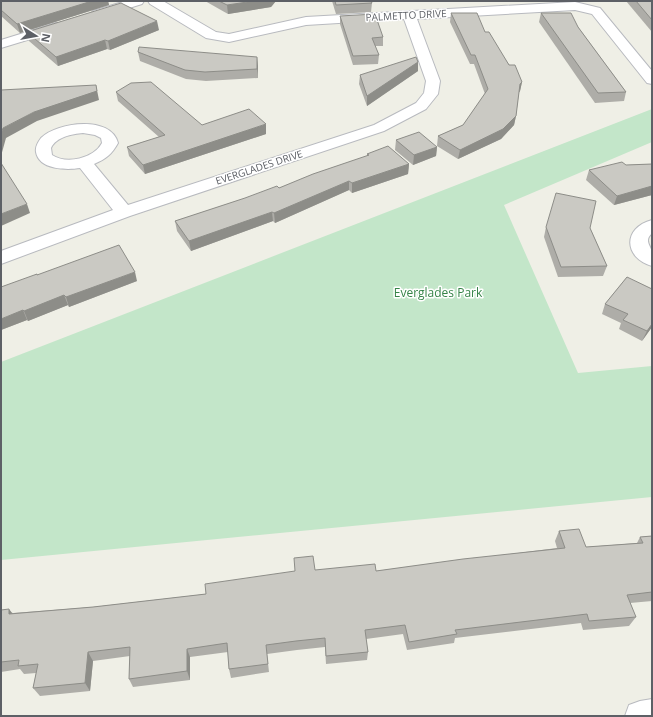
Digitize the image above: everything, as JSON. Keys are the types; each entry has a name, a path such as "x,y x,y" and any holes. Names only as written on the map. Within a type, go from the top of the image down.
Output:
{"street":[{"path":"85,18 138,1"},
{"name":"PALMETTO DRIVE","path":"154,1 210,35 218,37 238,36 277,26 306,21 575,6 596,11 652,80"},
{"name":"EVERGLADES DRIVE","path":"1,258 124,212 378,128 422,106 431,94 433,81 409,15"},
{"path":"1,44 70,22"},
{"path":"85,163 124,212"},
{"path":"652,226 643,230 639,236 638,244 642,251 652,260"},
{"path":"640,716 652,714"}],"green space":[{"name":"Everglades Park","path":"652,109 652,142 504,205 578,373 652,366 652,497 1,560 1,362"}],"building":[{"path":"1,1 92,1 17,24 1,10"},
{"path":"219,1 254,1 227,5"},
{"path":"335,1 371,1 372,3 336,5"},
{"path":"636,1 652,1 652,20"},
{"path":"121,3 157,21 108,41 105,40 56,57 27,32"},
{"path":"451,13 477,13 485,32 489,32 509,65 515,65 522,82 520,84 516,116 503,129 460,150 438,136 463,125 488,89 475,55 471,55"},
{"path":"541,13 571,13 578,27 626,92 598,93"},
{"path":"375,14 383,37 372,38 379,55 353,56 340,16"},
{"path":"139,47 257,57 257,69 205,72 185,70 138,52"},
{"path":"416,57 418,62 367,96 360,75"},
{"path":"151,82 202,125 249,109 266,124 143,165 127,147 165,135 116,92 131,83"},
{"path":"96,85 97,91 34,112 3,128 1,135 1,90"},
{"path":"419,132 437,147 414,155 396,140"},
{"path":"388,146 409,164 352,183 349,181 274,213 272,212 189,241 175,221 277,186 279,188 313,174 369,155 367,154"},
{"path":"622,162 626,165 652,164 652,186 617,196 589,170"},
{"path":"1,163 27,204 1,214"},
{"path":"556,193 596,201 590,228 607,266 561,267 546,227"},
{"path":"119,245 135,272 66,297 64,295 1,319 1,287"},
{"path":"627,277 652,289 652,324 647,331 623,320 628,314 605,304"},
{"path":"579,529 586,547 643,543 640,537 652,536 652,592 627,595 636,617 589,621 587,614 455,630 457,634 409,642 405,625 365,630 368,652 326,656 325,638 296,641 266,645 268,664 229,669 227,643 187,649 187,671 129,679 130,647 88,652 85,683 33,688 38,664 18,666 19,660 1,662 1,610 9,609 9,614 93,607 206,594 205,584 295,571 294,558 313,556 315,570 375,564 376,571 463,559 565,548 559,531"}]}
